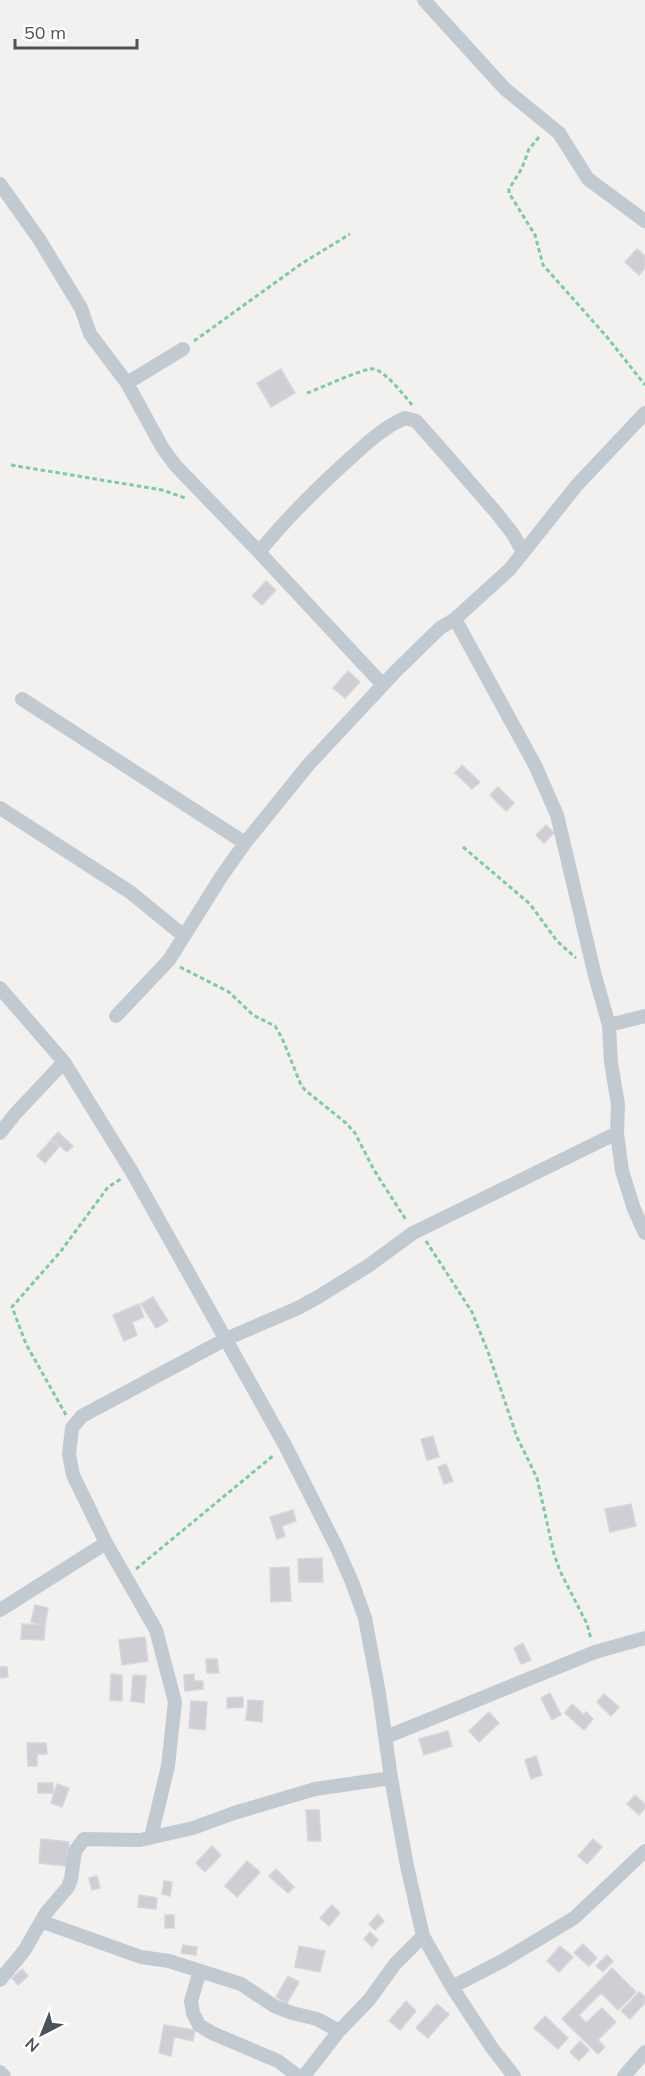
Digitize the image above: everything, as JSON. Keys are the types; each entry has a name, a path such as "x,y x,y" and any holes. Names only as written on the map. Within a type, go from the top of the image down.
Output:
{"street":[{"path":"424,0 505,89 553,127 567,143 588,179 645,221"},
{"path":"0,184 39,239 81,308 90,334 127,383 162,447 175,465 383,685"},
{"path":"127,383 183,350"},
{"path":"116,1016 169,960 245,843 309,764 440,628 455,619 510,569 577,485 645,413"},
{"path":"259,552 314,492 383,429 405,418 416,421 494,510 524,552"},
{"path":"455,619 535,765 557,815 595,976 609,1025 611,1062 618,1104 617,1133 622,1171 634,1209 645,1233"},
{"path":"22,699 245,843"},
{"path":"0,808 130,892 184,936"},
{"path":"0,988 64,1062 132,1172 286,1447 337,1548 362,1609 380,1693 391,1778 407,1866 423,1936 452,1987 492,2048 514,2076"},
{"path":"609,1025 645,1016"},
{"path":"0,1133 64,1062"},
{"path":"151,1837 168,1766 175,1702 156,1630 106,1543 73,1475 69,1454 72,1428 82,1416 226,1339 318,1297 368,1266 413,1233 617,1133"},
{"path":"0,1610 106,1543"},
{"path":"386,1737 595,1652 645,1638"},
{"path":"0,1980 24,1951 43,1922 46,1913 68,1887 75,1851 84,1839 140,1840 193,1828 234,1813 315,1789 391,1778"},
{"path":"452,1987 504,1960 574,1917 645,1851"},
{"path":"43,1922 141,1957 169,1961 241,1984 274,2006 317,2019 339,2031"},
{"path":"304,2076 339,2031 369,2000 395,1964 423,1936"},
{"path":"200,1971 191,2001 193,2013 200,2025 212,2033 278,2061 298,2076"},
{"path":"627,2075 645,2052"},
{"path":"0,2072 4,2076"}],"path":[{"path":"553,127 539,136 529,149 522,168 508,191 535,235 543,265 600,329 645,385"},
{"path":"183,350 302,264 350,234"},
{"path":"307,393 359,371 372,368 380,372 414,408"},
{"path":"10,465 162,490 215,508"},
{"path":"464,847 530,904 557,941 595,976"},
{"path":"169,960 229,992 253,1015 275,1026 301,1085 355,1133 374,1170 413,1233 424,1237 472,1312 517,1437 537,1478 554,1554 587,1624 595,1652"},
{"path":"72,1428 26,1344 12,1307 61,1251 108,1187 132,1172"},
{"path":"125,1578 261,1465 286,1447"}],"building":[{"path":"637,249 645,256 645,268 639,275 625,262"},
{"path":"281,369 295,393 271,407 257,383"},
{"path":"266,581 276,590 262,605 252,596"},
{"path":"348,671 360,682 345,698 333,688"},
{"path":"462,765 480,782 472,789 455,773"},
{"path":"498,787 514,803 506,811 490,795"},
{"path":"546,825 554,833 544,843 536,835"},
{"path":"58,1132 73,1146 67,1152 52,1139"},
{"path":"51,1140 59,1147 45,1163 37,1156"},
{"path":"153,1297 168,1321 156,1328 141,1304"},
{"path":"139,1304 144,1317 132,1322 137,1335 124,1341 113,1315"},
{"path":"433,1436 439,1457 427,1460 421,1439"},
{"path":"446,1464 453,1481 444,1484 438,1467"},
{"path":"631,1504 636,1526 610,1532 605,1509"},
{"path":"293,1510 296,1521 282,1526 285,1536 277,1539 270,1517"},
{"path":"322,1558 323,1582 299,1582 298,1559"},
{"path":"289,1567 291,1601 271,1602 270,1568"},
{"path":"35,1605 48,1608 45,1625 31,1622"},
{"path":"22,1624 45,1625 44,1640 21,1639"},
{"path":"145,1637 148,1661 122,1665 119,1640"},
{"path":"523,1643 531,1660 521,1664 514,1648"},
{"path":"206,1659 217,1659 219,1673 207,1673"},
{"path":"0,1667 7,1667 8,1677 0,1678"},
{"path":"111,1674 122,1675 122,1701 110,1700"},
{"path":"194,1674 194,1681 203,1681 203,1689 185,1691 184,1675"},
{"path":"133,1675 146,1676 144,1703 131,1701"},
{"path":"550,1693 561,1715 552,1720 541,1698"},
{"path":"604,1694 619,1707 611,1716 597,1702"},
{"path":"243,1697 243,1707 227,1708 227,1698"},
{"path":"248,1700 263,1701 262,1722 246,1720"},
{"path":"191,1701 207,1702 205,1730 189,1728"},
{"path":"572,1704 584,1715 586,1712 593,1719 584,1730 565,1713"},
{"path":"489,1712 499,1723 479,1742 469,1731"},
{"path":"448,1731 452,1746 424,1755 419,1739"},
{"path":"27,1743 46,1743 47,1754 37,1754 37,1766 28,1766"},
{"path":"536,1756 542,1775 531,1779 525,1760"},
{"path":"38,1783 53,1783 53,1793 38,1793"},
{"path":"57,1784 69,1788 62,1807 51,1803"},
{"path":"635,1795 645,1804 645,1808 639,1815 627,1804"},
{"path":"306,1810 319,1810 321,1841 308,1841"},
{"path":"41,1839 69,1842 66,1866 39,1863"},
{"path":"593,1839 602,1847 587,1864 578,1856"},
{"path":"212,1846 221,1855 205,1872 196,1863"},
{"path":"247,1861 260,1872 237,1897 225,1886"},
{"path":"276,1869 294,1887 288,1893 269,1876"},
{"path":"97,1876 100,1888 92,1890 89,1878"},
{"path":"164,1881 172,1882 170,1896 162,1894"},
{"path":"139,1895 157,1898 156,1909 138,1907"},
{"path":"332,1905 340,1913 329,1926 320,1918"},
{"path":"378,1914 384,1921 375,1930 369,1924"},
{"path":"165,1915 174,1915 174,1928 165,1928"},
{"path":"370,1932 378,1940 372,1947 364,1939"},
{"path":"583,1944 597,1958 589,1966 574,1953"},
{"path":"183,1945 197,1947 196,1955 181,1953"},
{"path":"299,1946 325,1951 320,1972 295,1967"},
{"path":"560,1946 573,1957 559,1972 547,1961"},
{"path":"607,1955 613,1961 603,1972 596,1966"},
{"path":"612,1968 636,1992 618,2010 601,1993 579,2015 586,2023 602,2008 616,2022 598,2040 605,2047 598,2054 562,2019"},
{"path":"22,1969 28,1976 18,1985 12,1978"},
{"path":"288,1976 299,1982 287,2003 276,1997"},
{"path":"639,1992 645,1997 645,2003 630,2019 621,2011"},
{"path":"406,2001 416,2011 400,2030 389,2021"},
{"path":"437,2004 449,2014 428,2038 416,2028"},
{"path":"545,2016 568,2038 558,2049 534,2028"},
{"path":"164,2025 195,2030 193,2041 174,2037 171,2056 159,2053"},
{"path":"580,2041 589,2050 579,2061 570,2052"}]}
